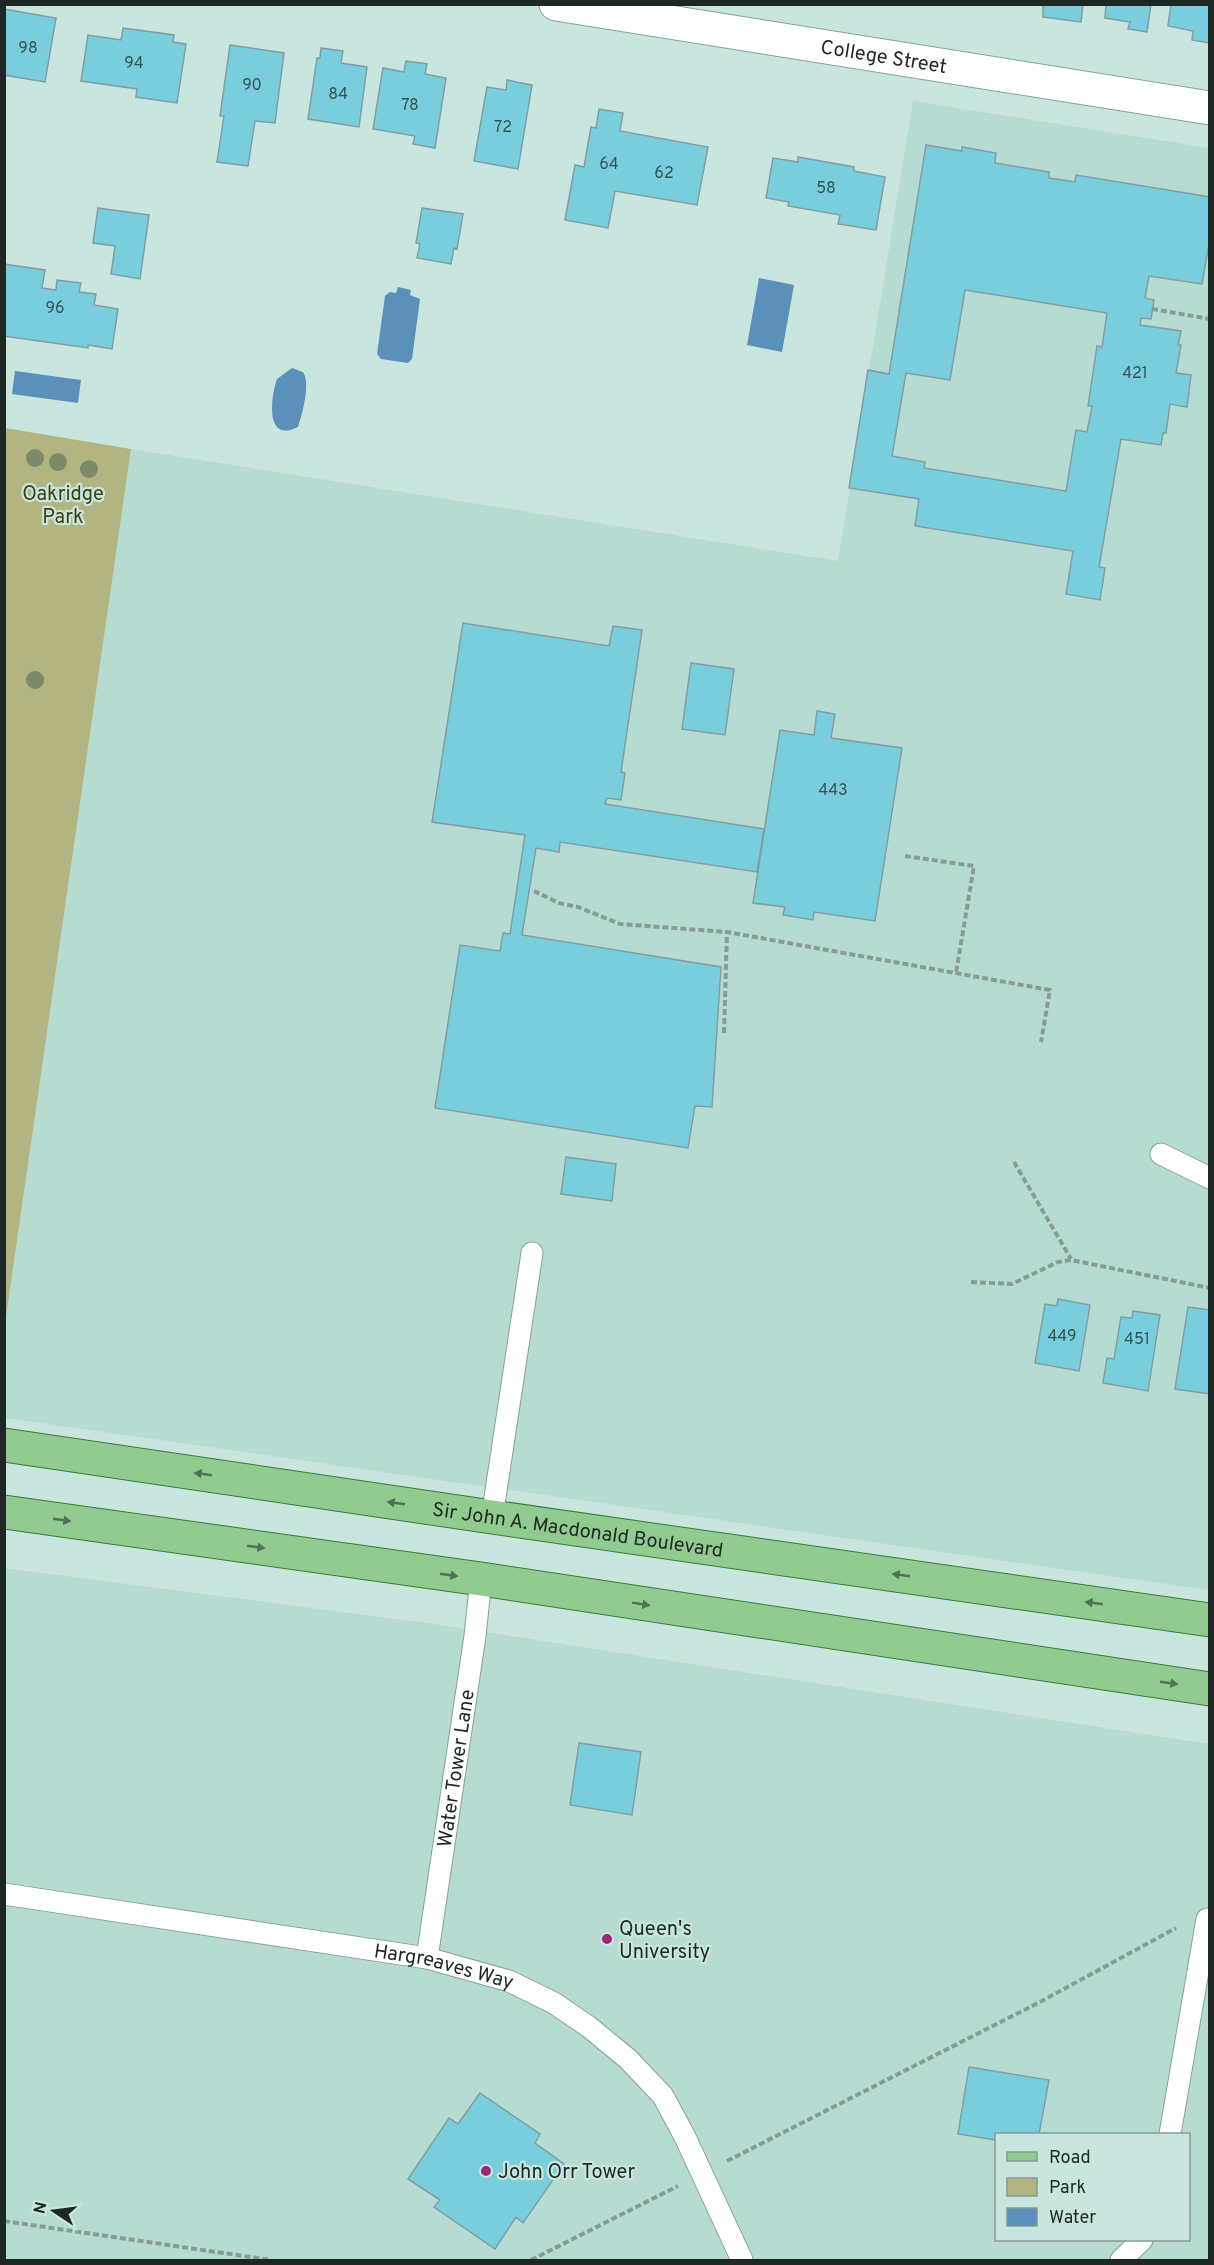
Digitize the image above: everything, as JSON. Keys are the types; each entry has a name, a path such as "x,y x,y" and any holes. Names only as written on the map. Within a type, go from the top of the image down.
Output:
{"main road":[{"name":"Sir John A. Macdonald Boulevard","path":"4,1445 1209,1620"},
{"path":"4,1512 481,1579 1209,1689"}],"street":[{"name":"College Street","path":"556,4 1209,108"}],"lane":[{"path":"1161,1154 1209,1178"},
{"path":"492,1517 532,1253"},
{"name":"Water Tower Lane","path":"427,1958 473,1648 481,1579"},
{"name":"Hargreaves Way","path":"4,1894 427,1958 509,1981 554,2003 589,2027 628,2059 663,2096 742,2260"},
{"path":"1170,2133 1207,1919"},
{"path":"1121,2260 1141,2241"}],"path":[{"path":"1152,309 1209,319"},
{"path":"905,856 974,866 956,973"},
{"path":"534,891 559,903 578,907 620,924 728,932 1050,990 1041,1042"},
{"path":"724,1033 728,932"},
{"path":"1014,1162 1071,1260"},
{"path":"971,1282 1012,1284 1058,1262 1071,1260 1209,1288"},
{"path":"531,2260 1040,2002 1197,1917 1207,1919"},
{"path":"4,2220 271,2260"}],"shaded area":[{"path":"913,101 1209,148 1209,1590 5,1418 5,1324 131,449 838,561"},
{"name":"Queen's University","path":"4,1568 427,1623 1209,1744 1209,2260 5,2260"}],"green space":[{"name":"Oakridge Park","path":"4,428 131,449 5,1324"}],"water":[{"path":"759,278 794,285 782,352 747,345"},
{"path":"398,287 411,290 410,295 420,299 412,359 408,363 381,359 377,354 385,296 390,292 396,293"},
{"path":"292,368 303,372 306,391 298,427 287,431 275,424 272,406 277,379"},
{"path":"15,371 81,380 78,403 12,394"}],"building":[{"path":"1043,4 1083,4 1081,22 1043,17"},
{"path":"1106,4 1151,4 1147,32 1128,29 1130,22 1105,18"},
{"path":"1171,4 1210,4 1210,43 1192,40 1193,31 1168,26"},
{"path":"4,9 56,18 45,82 4,75"},
{"path":"123,28 174,35 173,42 186,44 177,103 136,97 137,89 81,81 88,35 121,40"},
{"path":"230,45 284,53 275,123 255,121 248,166 217,162 224,116 220,116"},
{"path":"321,48 343,51 341,63 367,67 359,127 308,119 317,58 320,58"},
{"path":"406,61 427,64 425,74 446,78 435,148 413,144 415,136 373,129 383,68 404,72"},
{"path":"507,80 532,85 518,169 474,161 487,87 506,90"},
{"path":"599,109 623,113 620,131 708,147 697,205 615,191 608,228 565,220 575,165 584,167 591,127 596,128"},
{"path":"926,145 962,151 962,147 996,153 995,163 1049,172 1049,178 1075,182 1076,175 1210,197 1210,238 1202,284 1149,276 1145,298 1154,300 1151,319 1141,318 1140,325 1181,331 1176,373 1191,375 1187,407 1170,404 1166,433 1163,433 1161,445 1121,439 1099,567 1105,568 1100,600 1066,594 1073,551 915,526 919,499 849,488 868,370 889,374","holes":["965,290 1107,313 1102,347 1097,346 1088,406 1092,406 1087,432 1076,430 1066,491 924,468 925,462 892,456 906,373 950,380"]},
{"path":"798,157 854,167 854,171 885,177 876,230 838,224 840,215 788,206 789,202 766,198 773,158 798,162"},
{"path":"98,208 149,215 140,279 111,274 115,246 93,243"},
{"path":"422,208 463,214 457,249 454,248 451,264 417,258 420,244 416,243"},
{"path":"4,264 45,270 42,288 56,290 57,280 81,283 79,292 96,294 94,305 118,309 112,349 88,345 88,348 4,336"},
{"path":"463,623 609,646 613,626 642,630 621,772 625,773 621,800 607,798 605,804 764,829 757,872 560,842 559,852 536,848 522,935 721,967 712,1107 695,1106 688,1148 435,1108 460,945 500,951 503,933 510,934 525,835 432,822"},
{"path":"691,663 734,669 725,735 682,729"},
{"path":"817,711 835,714 831,738 902,748 875,921 814,912 813,920 783,915 785,907 753,903 780,730 814,735"},
{"path":"566,1157 616,1164 612,1201 561,1194"},
{"path":"1058,1299 1090,1305 1079,1371 1035,1363 1045,1304 1057,1306"},
{"path":"1188,1307 1210,1310 1210,1394 1175,1389"},
{"path":"1133,1311 1160,1315 1148,1391 1103,1383 1107,1358 1114,1359 1121,1317 1132,1318"},
{"path":"579,1743 641,1752 632,1815 570,1805"},
{"path":"969,2067 1049,2080 1039,2133 995,2133 995,2140 958,2134"},
{"name":"John Orr Tower","path":"480,2093 540,2134 535,2143 564,2164 523,2223 516,2217 495,2249 434,2207 440,2200 408,2179 449,2118 458,2124"}],"place":[{"name":"Queen's University","path":"607,1939"},
{"name":"John Orr Tower","path":"486,2171"}]}
